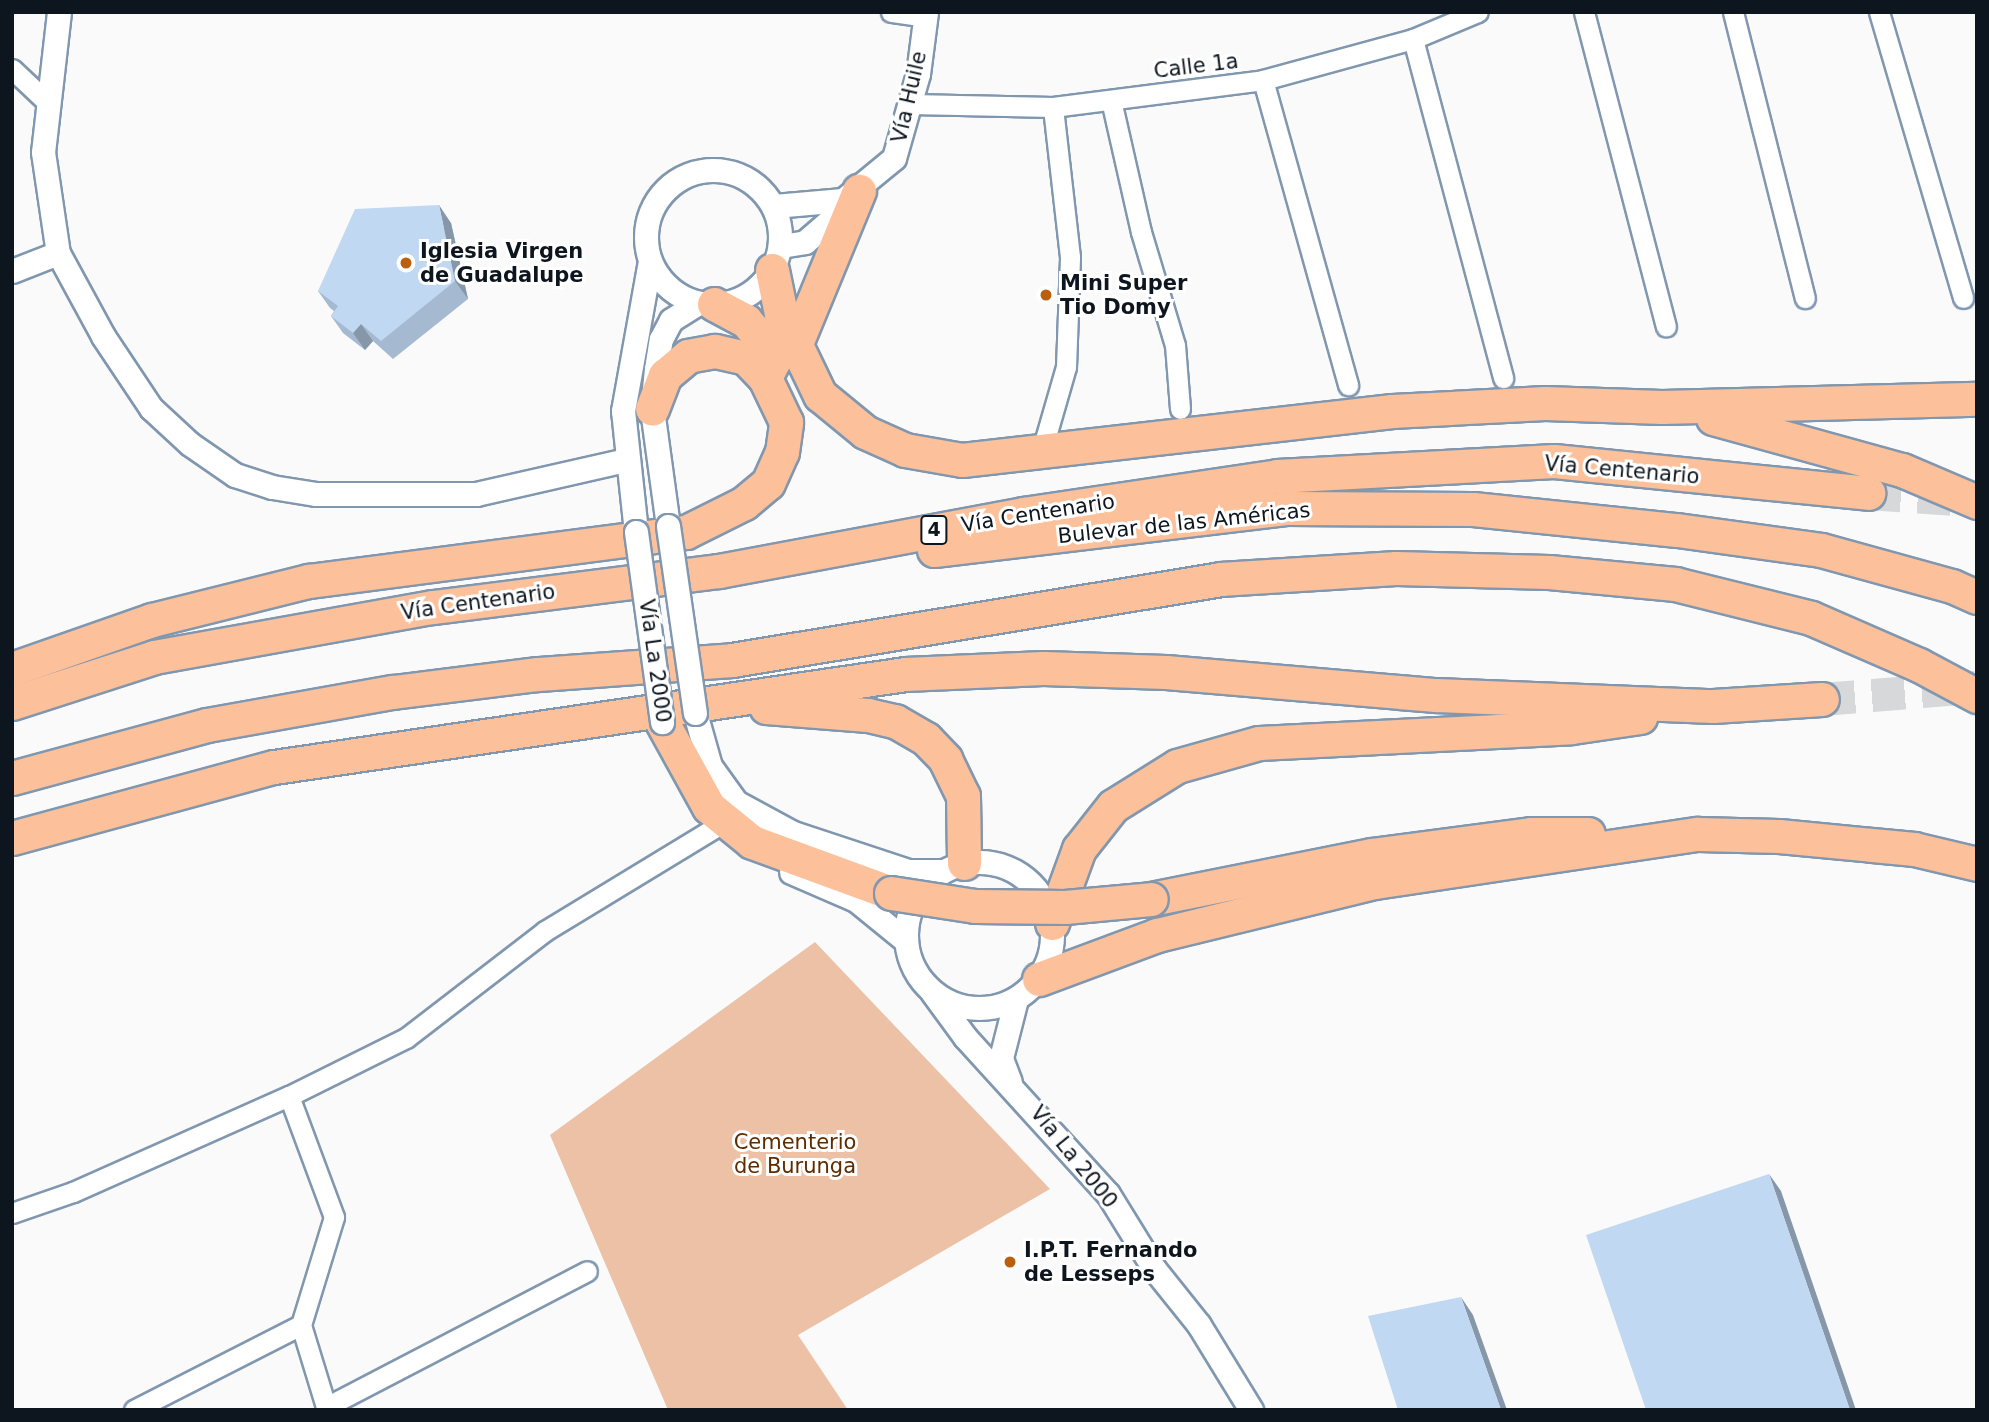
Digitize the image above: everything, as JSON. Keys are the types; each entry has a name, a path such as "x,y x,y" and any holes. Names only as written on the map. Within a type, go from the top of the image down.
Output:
{"highway":[{"path":"795,345 851,195"},
{"path":"776,258 781,314 820,395 865,432 905,450 962,460 1392,411 1545,403 1662,407 1977,399"},
{"path":"706,304 746,321 767,346 773,362 765,377"},
{"path":"12,669 152,620 309,581 686,532 744,503 768,483 782,452 786,422 765,377 746,358 715,351 688,356 666,375 652,409"},
{"path":"1662,407 1779,433 1890,466 1977,502"},
{"name":"Vía Centenario","path":"12,703 154,657 433,607 719,571 1024,513 1277,476 1554,461 1868,493"},
{"name":"Bulevar de las Américas","path":"719,571 1024,541 1285,508 1473,509 1677,530 1821,550 1952,586 1977,597"},
{"path":"12,778 207,725 393,692 538,674 732,660 1220,579 1396,568 1549,572 1675,584 1811,618 1919,665 1977,696"},
{"path":"12,838 274,767 703,708 905,674 1043,668 1166,672 1436,695 1713,706"},
{"path":"1052,923 1079,849 1113,806 1177,766 1259,743 1572,727 1713,706 1822,699"},
{"path":"703,708 868,715 895,722 926,739 945,759 963,796 953,867"},
{"path":"663,722 709,807 752,842 891,892 975,906 1065,907 1151,899 1371,855 1531,834 1779,835 1914,849 1977,864"},
{"path":"1028,989 1157,935 1375,882 1698,834"}],"street":[{"path":"59,12 46,101 43,152 58,253 103,336 151,408 190,444 235,475 272,487 316,494 476,494 626,460"},
{"path":"891,12 925,15"},
{"name":"Calle 1a","path":"911,104 1053,107 1263,80 1413,39 1454,17 1478,12"},
{"path":"1584,12 1666,326"},
{"path":"1733,12 1805,298"},
{"path":"1880,12 1963,298"},
{"name":"Vía Huile","path":"776,258 805,242 834,217 851,195 894,158 911,104 925,15"},
{"path":"1413,39 1503,379"},
{"path":"12,69 46,101"},
{"path":"1263,80 1348,385"},
{"path":"1111,100 1141,232 1175,345 1180,409"},
{"path":"1044,443 1066,367 1070,257 1053,107"},
{"path":"719,169 741,174 760,188 774,206 776,258 758,288 737,300 706,304 677,295 661,280 650,261 645,239 648,216 658,196 675,180 696,171 719,169"},
{"path":"774,206 851,195"},
{"path":"12,271 58,253"},
{"name":"Vía La 2000","path":"650,261 648,290 629,359 623,411 626,460 663,722 672,767 695,808 716,827 765,860 856,900 905,940"},
{"name":"Vía La 2000","path":"706,304 671,320 661,339 652,409 668,526 703,708 710,766 736,802 793,834 908,871 953,867"},
{"path":"12,1213 73,1192 289,1096 406,1038 545,931 716,827"},
{"path":"1010,1082 1002,1058 1028,989 1051,953 1052,923 1030,882 1010,869 988,862 953,867 921,889 908,913 905,940 913,969 932,992 958,1006 988,1009 1028,989"},
{"name":"Vía La 2000","path":"932,992 965,1037 1010,1082 1108,1194 1251,1410"},
{"path":"289,1096 334,1217 301,1325 327,1408 587,1271"},
{"path":"134,1410 301,1325"}],"green space":[{"name":"Cementerio de Burunga","path":"815,942 1050,1189 798,1335 848,1410 668,1410 550,1135"}],"building":[{"name":"Iglesia Virgen de Guadalupe","path":"439,205 455,281 381,341 361,324 353,333 331,316 338,306 318,291 355,209"},
{"path":"1769,1174 1850,1410 1646,1410 1586,1235"},
{"path":"1461,1297 1501,1410 1398,1410 1368,1316"}],"tunnel":[{"path":"1868,493 1967,500"},
{"path":"1822,699 1976,687"}],"place":[{"name":"Iglesia Virgen de Guadalupe","path":"406,263"},
{"name":"Mini Super Tio Domy","path":"1046,295"},
{"name":"I.P.T. Fernando de Lesseps","path":"1010,1262"}]}
